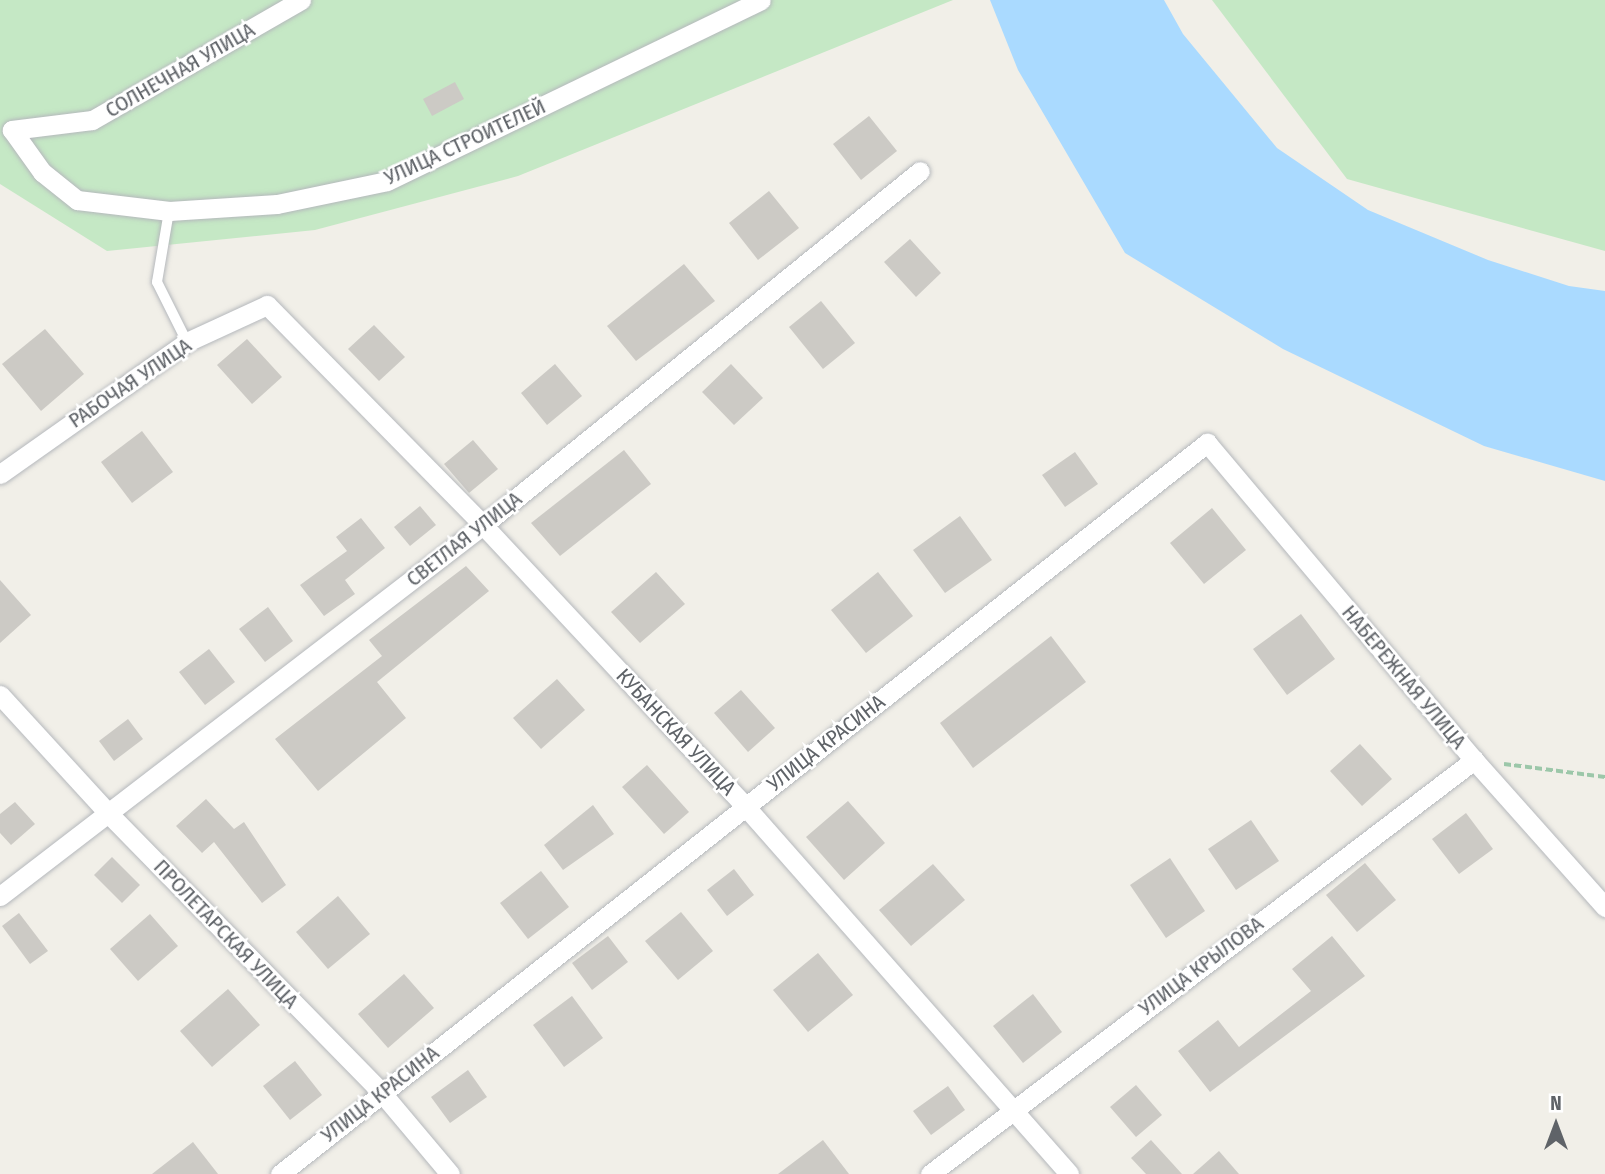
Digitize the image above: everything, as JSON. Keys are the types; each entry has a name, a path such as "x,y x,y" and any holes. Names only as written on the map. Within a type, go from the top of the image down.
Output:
{"street":[{"name":"СОЛНЕЧНАЯ УЛИЦА","path":"6,127 92,120 301,0"},
{"name":"УЛИЦА СТРОИТЕЛЕЙ","path":"6,127 43,172 77,200 169,211 277,204 387,181 761,0"},
{"name":"СВЕТЛАЯ УЛИЦА","path":"0,896 483,525 920,171"},
{"name":"КУБАНСКАЯ УЛИЦА","path":"267,304 483,525 745,806 1009,1111 1069,1174"},
{"name":"РАБОЧАЯ УЛИЦА","path":"0,474 187,342 267,304"},
{"name":"НАБЕРЕЖНАЯ УЛИЦА","path":"1207,443 1474,760 1605,907"},
{"name":"УЛИЦА КРАСИНА","path":"280,1174 1207,443"},
{"name":"ПРОЛЕТАРСКАЯ УЛИЦА","path":"0,695 108,813 381,1093 450,1174"},
{"name":"УЛИЦА КРЫЛОВА","path":"930,1174 1009,1111 1474,760"}],"lane":[{"path":"169,211 157,282 187,342"}],"path":[{"path":"1474,760 1605,777"}],"green space":[{"path":"0,0 953,0 518,176 315,230 107,251 0,184"},
{"path":"1212,0 1605,0 1605,251 1347,179"}],"water":[{"path":"990,0 1164,0 1183,34 1277,148 1368,210 1488,260 1569,286 1605,291 1605,481 1484,446 1283,349 1125,253 1018,70"}],"building":[{"path":"455,82 464,99 432,116 423,99"},
{"path":"869,116 897,151 861,180 833,144"},
{"path":"769,191 799,228 758,260 729,223"},
{"path":"910,239 941,273 916,297 884,262"},
{"path":"684,264 715,301 636,361 607,326"},
{"path":"821,301 855,343 823,369 789,327"},
{"path":"374,325 405,357 379,381 348,349"},
{"path":"45,329 84,374 41,411 2,364"},
{"path":"247,339 282,377 252,404 217,365"},
{"path":"555,364 582,396 547,425 521,393"},
{"path":"731,364 763,398 734,425 702,392"},
{"path":"142,431 173,472 132,503 101,462"},
{"path":"473,440 498,469 469,493 444,464"},
{"path":"624,450 651,484 560,556 531,523"},
{"path":"1075,452 1098,484 1065,507 1042,475"},
{"path":"420,506 436,525 410,546 394,527"},
{"path":"1212,508 1246,550 1204,584 1170,543"},
{"path":"960,516 992,560 945,593 913,550"},
{"path":"361,518 385,548 345,580 355,594 324,616 300,585 347,551 336,537"},
{"path":"466,566 489,591 377,682 406,718 318,791 275,739 382,656 369,640"},
{"path":"656,572 685,604 640,643 611,612"},
{"path":"878,572 913,616 866,653 831,610"},
{"path":"0,580 31,615 0,643"},
{"path":"268,607 293,641 265,662 239,629"},
{"path":"1301,614 1335,659 1287,695 1253,649"},
{"path":"1051,636 1086,682 973,768 940,723"},
{"path":"209,649 235,682 205,705 179,672"},
{"path":"557,679 585,710 541,749 513,718"},
{"path":"741,690 775,728 748,752 714,713"},
{"path":"128,719 143,739 114,761 99,741"},
{"path":"1360,744 1392,779 1362,806 1330,771"},
{"path":"647,765 689,812 664,834 622,787"},
{"path":"206,799 234,829 244,822 286,885 262,903 214,842 202,853 176,826"},
{"path":"848,801 885,843 844,880 806,837"},
{"path":"15,802 35,824 11,845 0,833 0,814"},
{"path":"593,805 614,834 563,870 544,845"},
{"path":"1466,813 1493,849 1459,874 1432,839"},
{"path":"1251,820 1279,861 1236,890 1208,849"},
{"path":"112,857 140,885 122,903 94,875"},
{"path":"1170,858 1205,911 1166,938 1130,885"},
{"path":"1365,863 1396,900 1357,932 1326,895"},
{"path":"933,864 965,900 911,946 879,910"},
{"path":"734,869 754,895 727,916 707,890"},
{"path":"541,871 569,907 528,939 500,903"},
{"path":"338,896 370,934 328,969 296,932"},
{"path":"681,912 713,951 678,980 645,941"},
{"path":"19,913 48,951 30,964 2,926"},
{"path":"150,914 178,946 138,981 110,949"},
{"path":"608,936 628,962 592,990 572,963"},
{"path":"1332,936 1365,976 1210,1092 1178,1051 1218,1020 1239,1047 1311,991 1292,969"},
{"path":"818,953 853,995 808,1032 773,990"},
{"path":"404,974 434,1008 388,1048 358,1014"},
{"path":"228,989 260,1025 212,1067 180,1031"},
{"path":"1033,994 1062,1032 1023,1063 993,1026"},
{"path":"572,996 603,1038 564,1067 533,1025"},
{"path":"295,1061 322,1095 290,1120 263,1086"},
{"path":"468,1070 487,1097 450,1123 431,1097"},
{"path":"1136,1085 1162,1115 1136,1137 1110,1107"},
{"path":"948,1086 965,1110 931,1135 913,1111"},
{"path":"823,1140 849,1174 778,1174"},
{"path":"1151,1140 1182,1174 1146,1174 1131,1158"},
{"path":"193,1142 218,1174 152,1174"},
{"path":"1219,1151 1239,1174 1193,1174"}]}
